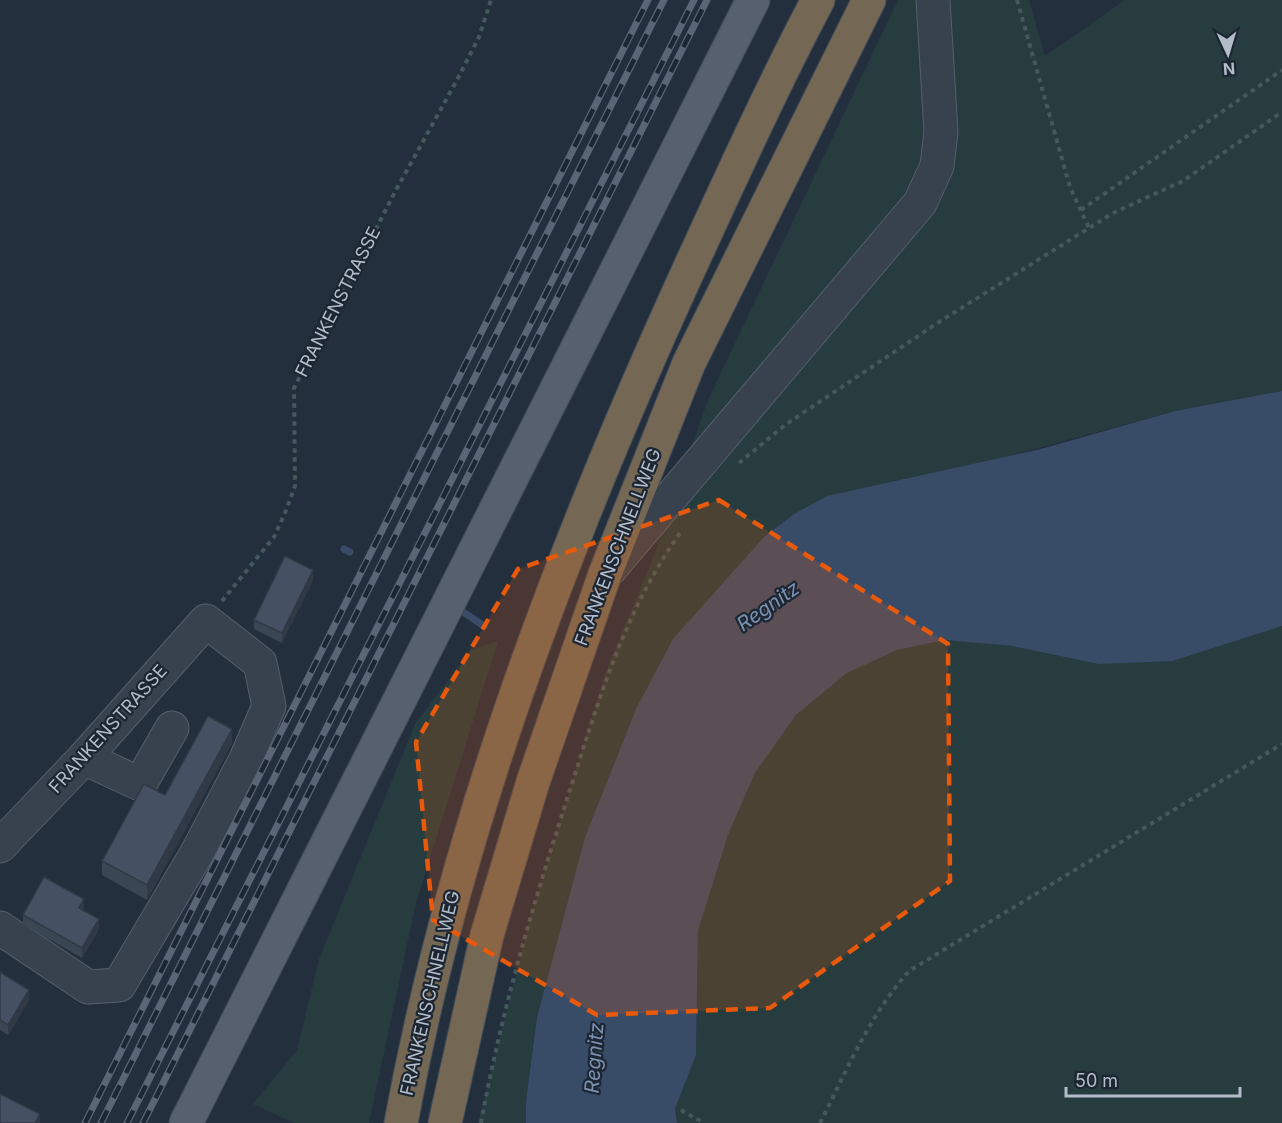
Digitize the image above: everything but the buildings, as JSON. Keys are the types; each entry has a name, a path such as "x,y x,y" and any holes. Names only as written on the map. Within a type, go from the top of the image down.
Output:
{"highway":[{"name":"FRANKENSCHNELLWEG","path":"400,1123 415,1045 458,878 530,659 614,441 664,326 721,201 818,0"},
{"name":"FRANKENSCHNELLWEG","path":"445,1123 487,935 533,782 605,574 689,363 869,0"}],"main road":[{"path":"186,1123 753,0"}],"street":[{"path":"605,574 921,203 937,166 941,132 933,0"},
{"name":"FRANKENSTRASSE","path":"0,846 84,758 206,621"},
{"path":"0,928 88,987 119,985 197,853 245,761 269,706 260,663 206,621"},
{"path":"84,758 140,784 172,728"}],"path":[{"name":"FRANKENSTRASSE","path":"206,621 274,537 295,486 294,388 381,218 479,37 491,0"},
{"path":"1017,0 1070,187 1089,228"},
{"path":"1081,210 1282,70"},
{"path":"737,464 804,412 1113,213 1183,181 1282,112"},
{"path":"482,1123 488,1085 530,915 610,666 654,570 686,525"},
{"path":"820,1123 871,1020 909,971 1282,744"},
{"path":"681,1110 704,1123"}],"highlighted area":[{"path":"719,500 948,644 950,881 770,1008 597,1015 433,920 416,742 518,569"}],"green space":[{"path":"898,0 1029,0 1045,56 1125,0 1282,0 1282,391 1175,411 794,514 765,536 636,709 585,837 537,1017 526,1101 526,1123 478,1123 532,912 607,669 657,548 707,402"},
{"path":"1282,626 1282,1123 677,1123 675,1109 696,1055 698,931 728,835 755,773 796,715 847,673 897,650 945,640 1012,646 1246,636"},
{"path":"498,641 416,903 369,1123 294,1123 253,1104 297,1050 319,959 415,724 471,650"}],"water":[{"name":"Regnitz","path":"1282,391 1282,626 1172,661 1099,664 1012,646 945,640 897,650 847,673 796,715 755,773 728,835 698,931 696,1055 675,1109 677,1123 526,1123 526,1101 537,1017 585,837 636,709 673,639 765,536 794,514 827,496 1041,449 1175,411"}],"waterway":[{"path":"344,549 350,552"},
{"path":"463,612 484,626"}],"railway":[{"path":"85,1123 648,0"},
{"path":"101,1123 664,0"},
{"path":"127,1123 694,0"},
{"path":"143,1123 707,0"}]}
